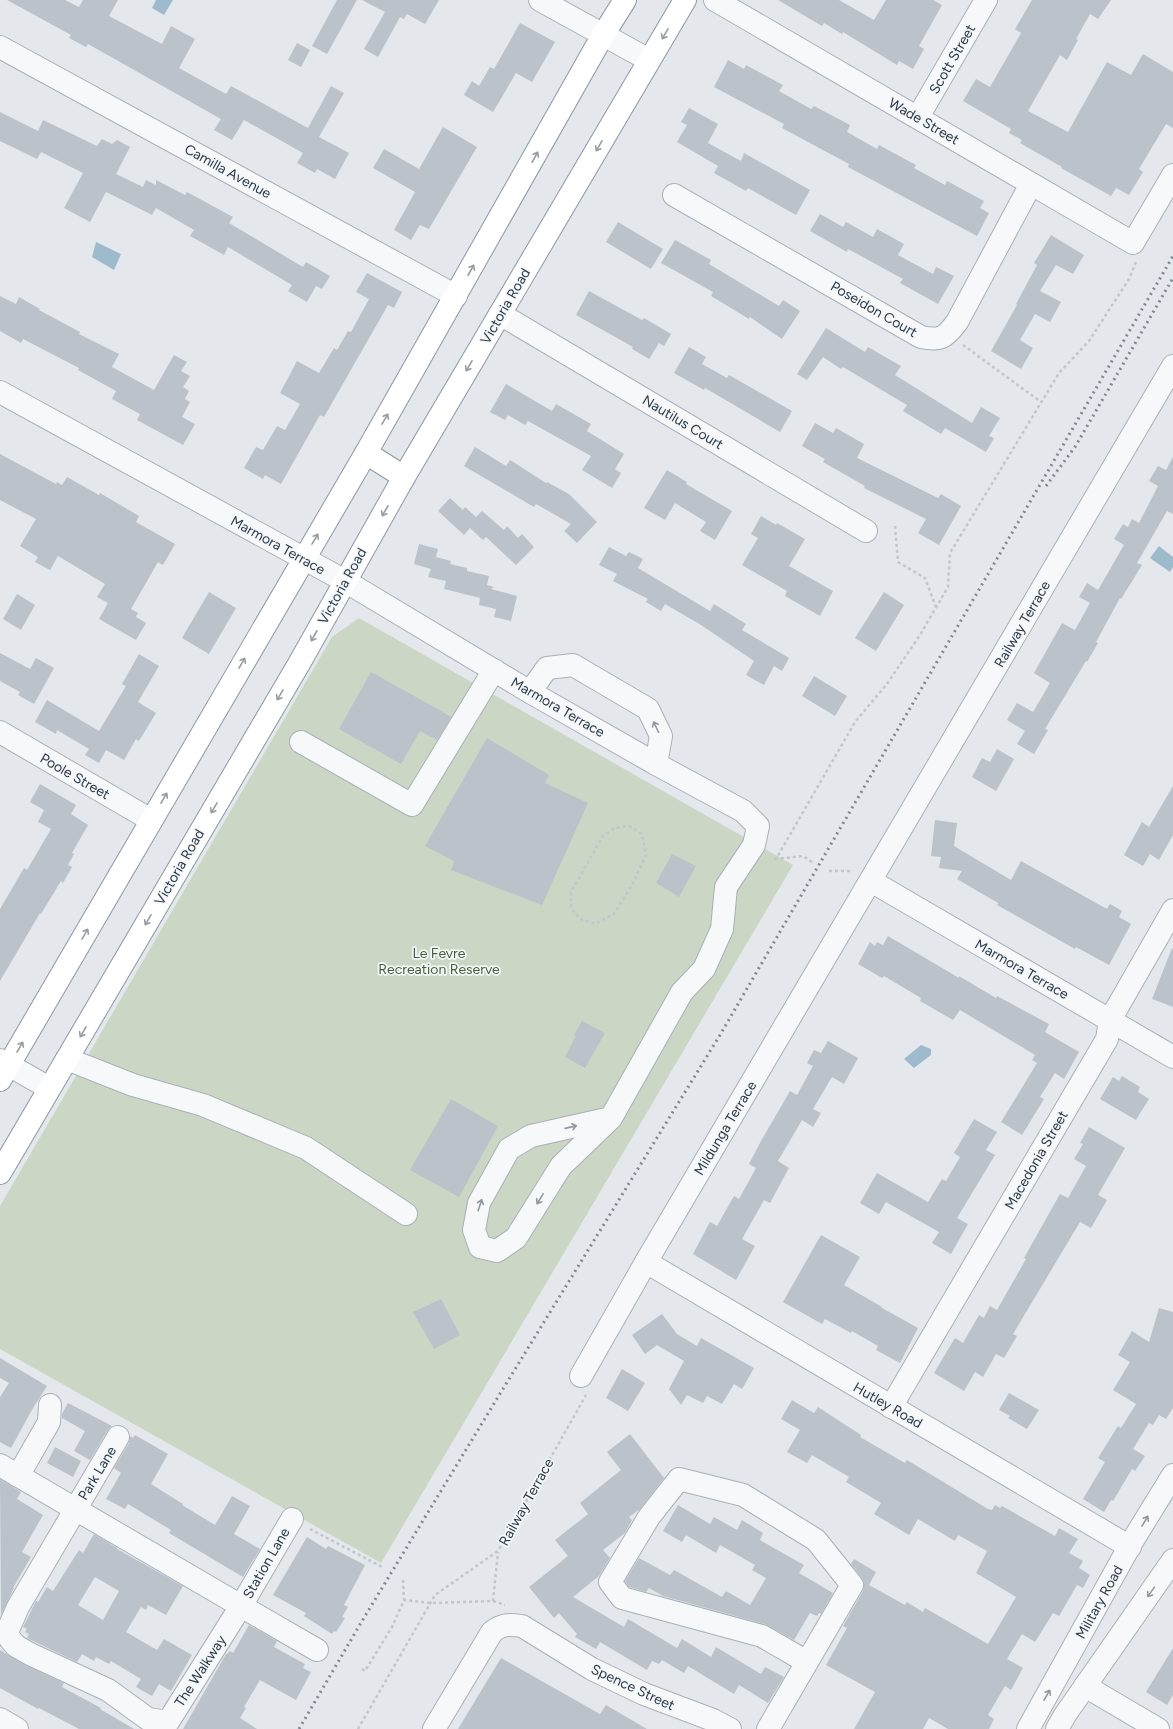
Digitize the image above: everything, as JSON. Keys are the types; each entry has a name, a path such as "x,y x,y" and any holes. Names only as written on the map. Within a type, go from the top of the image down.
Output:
{"highway":[{"path":"3,1069 366,453 603,35 625,0"},
{"name":"Victoria Road","path":"0,1173 300,662 404,477 684,0"},
{"path":"366,453 404,477"}],"street":[{"path":"540,0 649,60"},
{"name":"Wade Street","path":"715,0 1031,184 1135,252"},
{"name":"Scott Street","path":"918,117 986,0"},
{"name":"Camilla Avenue","path":"0,46 456,296"},
{"path":"1135,252 1173,175"},
{"path":"948,334 957,322 1031,184"},
{"name":"Poseidon Court","path":"674,195 921,337 935,340 948,334"},
{"name":"Nautilus Court","path":"500,314 866,531"},
{"name":"Railway Terrace","path":"864,876 1169,380"},
{"name":"Marmora Terrace","path":"0,392 345,581 530,692 656,764 743,811 758,826 754,845 726,887 722,929 704,969 682,992 611,1118"},
{"path":"530,692 547,668 573,665 648,709 661,736 656,764"},
{"path":"301,742 412,805 494,670"},
{"name":"Poole Street","path":"0,732 151,820"},
{"name":"Marmora Terrace","path":"864,876 1173,1057"},
{"name":"Mildunga Terrace","path":"581,1376 864,876"},
{"name":"Macedonia Street","path":"891,1407 1107,1039 1110,1020 1173,910"},
{"path":"67,1059 133,1085 203,1105 306,1148 406,1214"},
{"path":"3,1069 49,1088"},
{"path":"611,1118 561,1166 516,1238 497,1252 480,1247 474,1230 479,1203 509,1149 531,1136 611,1118"},
{"name":"Hutley Road","path":"646,1262 1130,1547"},
{"path":"50,1405 48,1422 9,1470 317,1650"},
{"name":"Park Lane","path":"75,1509 118,1437"},
{"name":"Military Road","path":"1028,1729 1130,1547 1173,1475"},
{"path":"768,1729 852,1585 816,1540 744,1496 679,1480 649,1517 610,1582 622,1598 762,1636 807,1662"},
{"name":"The Walkway","path":"75,1509 13,1618 7,1632 10,1639 16,1646 108,1690 148,1719 169,1725 241,1606"},
{"name":"Station Lane","path":"241,1606 292,1519"},
{"path":"1058,1729 1085,1686 1173,1560"},
{"path":"434,1729 492,1632 498,1627 509,1624"},
{"name":"Spence Street","path":"509,1624 522,1626 592,1668 644,1694 713,1720 730,1729"},
{"path":"1085,1686 1158,1729"},
{"path":"0,1719 17,1729"}],"path":[{"path":"812,862 802,856 776,859 855,722 887,684 920,635 948,587 950,553 1059,373 1089,341 1115,302 1129,279 1135,252"},
{"path":"948,334 1042,402"},
{"path":"895,526 898,562 925,578 936,607"},
{"path":"629,826 642,834 646,856 632,885 614,914 595,924 580,919 571,908 571,892 603,836 615,828 629,826"},
{"path":"829,871 864,876"},
{"name":"Railway Terrace","path":"358,1729 435,1595 498,1551 587,1392 581,1376"},
{"path":"292,1519 384,1568"},
{"path":"493,1601 498,1551"},
{"path":"362,1669 365,1671 392,1627 404,1600 403,1580"},
{"path":"404,1600 431,1603 493,1601 511,1608 509,1624"}],"green space":[{"name":"Le Fevre Recreation Reserve","path":"359,618 793,865 381,1563 0,1349 0,1206 332,637"}],"water":[{"path":"156,0 173,0 164,15 152,8"},
{"path":"96,242 121,254 114,270 92,257"},
{"path":"1159,546 1173,557 1173,567 1170,572 1150,558"},
{"path":"921,1045 931,1049 931,1055 914,1068 904,1059"}],"building":[{"path":"7,0 65,0 79,7 83,0 118,0 109,16 162,44 171,26 195,39 179,68 226,94 231,86 308,128 331,86 344,93 319,137 349,153 335,179 317,169 315,173 297,163 303,153 244,120 232,140 214,130 221,119 88,44 86,47 69,38 71,35"},
{"path":"337,0 357,0 327,54 312,46"},
{"path":"362,0 439,0 425,24 407,14 404,19 400,17 378,57 364,49 385,12"},
{"path":"778,0 839,0 874,20 886,0 933,0 942,5 919,46 924,49 913,69 899,61 897,65 843,32 842,34 824,23 822,26"},
{"path":"1032,0 1111,0 1098,19 1090,14 1076,39 1078,40 1067,60 1060,55 1028,111 1068,132 1107,62 1131,75 1143,54 1173,72 1173,128 1166,124 1139,169 1143,172 1129,195 1116,188 1111,196 1061,168 1062,167 1020,143 1022,140 1009,133 1011,129 963,101 976,79 990,87 1021,33 1015,29"},
{"path":"520,23 555,42 532,82 516,73 493,112 464,95 472,81 479,86 490,67 494,69"},
{"path":"297,43 310,50 301,67 288,60"},
{"path":"728,60 744,69 746,65 783,85 779,91 811,109 814,106 850,125 847,132 877,149 879,145 916,165 914,168 945,185 947,181 984,201 980,208 989,213 977,236 848,167 849,164 782,128 784,124 714,87"},
{"path":"689,108 718,124 708,143 741,161 744,153 810,190 796,215 748,188 746,191 714,173 718,166 677,142 687,125 681,122"},
{"path":"0,112 38,131 43,120 97,146 102,139 112,144 117,140 130,147 116,174 143,187 146,180 156,185 156,180 185,195 187,192 233,217 229,223 303,267 306,262 330,276 322,289 316,286 307,302 288,291 292,285 228,247 224,255 190,236 194,230 156,208 152,215 106,192 90,222 64,208 83,173 41,152 37,159 0,141"},
{"path":"443,127 477,147 429,229 420,225 411,240 394,230 415,192 373,168 384,149 419,169"},
{"path":"820,214 843,227 846,222 873,237 877,229 904,244 898,255 933,274 936,267 954,276 938,304 900,283 903,279 848,249 847,252 810,231"},
{"path":"618,222 663,249 651,269 606,242"},
{"path":"1051,235 1084,255 1073,274 1056,265 1040,291 1061,302 1050,322 1035,314 1020,340 1033,348 1021,369 991,351 1017,305 1016,304 1037,265 1034,263"},
{"path":"675,240 711,260 709,264 779,306 783,300 800,311 782,339 750,317 749,319 711,296 713,292 661,263"},
{"path":"367,273 402,292 394,308 388,305 324,417 320,415 281,484 265,475 263,479 244,468 256,447 263,450 277,426 285,430 300,404 280,393 297,361 319,373 334,348 337,350 348,331 351,332 369,299 356,292"},
{"path":"589,291 642,320 644,318 671,334 664,346 659,343 649,359 632,349 633,347 576,315"},
{"path":"0,296 16,304 19,297 40,309 39,310 80,332 79,334 119,354 112,367 154,390 174,355 187,362 181,371 190,376 183,387 189,391 185,399 190,402 182,417 195,424 183,445 137,420 140,414 112,399 116,391 78,370 79,368 23,339 21,343 0,331"},
{"path":"826,328 865,352 868,347 901,366 895,375 972,423 981,407 1000,418 989,436 994,438 986,452 945,428 941,434 903,411 907,405 843,367 841,369 823,357 807,380 797,374"},
{"path":"689,347 706,357 702,364 727,378 729,375 792,411 780,432 705,388 704,390 674,373"},
{"path":"506,384 552,411 556,404 591,424 587,431 624,454 615,469 621,473 612,488 582,470 591,456 528,421 525,425 508,415 505,420 490,412"},
{"path":"815,423 833,433 836,428 864,444 857,458 938,498 941,494 961,506 939,545 918,533 926,519 864,488 865,486 823,462 825,459 802,446"},
{"path":"475,447 506,466 510,460 546,483 547,482 569,494 597,522 577,543 564,531 571,524 536,504 534,507 464,466"},
{"path":"0,454 56,484 57,482 62,485 67,477 99,495 100,493 139,516 136,522 175,544 163,565 158,562 131,609 138,613 136,617 146,623 136,640 99,619 108,603 97,597 105,584 58,556 50,570 35,562 38,557 20,546 36,519 0,500"},
{"path":"1173,457 1173,514 1167,511 1137,563 1142,565 1121,599 1120,598 1096,642 1098,643 1045,729 1048,730 1034,754 1017,744 1025,731 1007,720 1017,703 1033,712 1050,683 1034,673 1062,623 1075,630 1090,603 1079,597 1087,583 1098,590 1124,545 1114,539 1123,524 1128,527 1132,519 1139,523 1158,486 1149,481 1158,466 1166,470"},
{"path":"667,470 687,482 686,484 732,511 715,540 700,531 706,522 675,503 665,520 644,508"},
{"path":"450,498 463,510 465,507 476,517 482,511 504,530 507,526 518,538 522,534 534,547 516,565 486,537 483,540 470,528 464,535 438,511"},
{"path":"761,516 776,525 777,523 805,539 789,566 833,591 820,616 785,596 787,591 742,565 758,538 751,534"},
{"path":"419,544 438,549 436,557 451,561 450,564 467,568 467,571 489,576 487,585 494,587 491,589 517,596 511,621 494,617 496,609 479,605 480,598 444,589 446,581 428,577 431,569 414,564"},
{"path":"609,547 626,556 629,552 643,559 638,568 710,611 714,604 746,624 742,630 789,658 782,671 774,666 764,685 746,675 754,661 701,625 665,604 661,611 646,602 648,599 613,581 617,574 599,565"},
{"path":"209,592 236,608 209,654 182,638"},
{"path":"884,592 904,605 876,651 855,638"},
{"path":"17,594 35,605 21,630 3,619"},
{"path":"0,653 30,669 36,658 54,668 34,704 18,695 20,692 0,681"},
{"path":"139,654 159,666 138,702 156,713 139,741 136,739 124,760 106,750 99,763 85,755 89,749 57,730 56,734 35,722 47,700 99,731 126,686 122,684"},
{"path":"371,672 451,717 437,740 420,731 401,764 339,729"},
{"path":"814,676 847,696 835,716 802,696"},
{"path":"487,738 549,775 545,783 588,803 542,905 451,870 454,861 425,846"},
{"path":"997,749 1014,759 996,791 972,777 982,758 990,762"},
{"path":"40,784 76,805 71,814 88,825 72,853 74,854 68,865 72,867 63,883 61,881 41,914 40,913 0,981 0,909 24,868 27,870 51,829 38,822 44,810 30,802"},
{"path":"1173,786 1173,835 1159,860 1150,854 1143,866 1124,855 1142,822 1149,827"},
{"path":"935,820 957,823 954,846 1011,880 1021,861 1107,909 1110,904 1122,911 1119,917 1131,924 1109,965 1076,947 1075,949 997,905 998,903 957,879 962,871 939,868 941,857 931,856"},
{"path":"672,854 696,866 679,897 656,883"},
{"path":"888,936 959,978 959,976 996,998 997,996 1049,1024 1045,1032 1079,1052 1064,1079 1055,1073 1040,1097 1044,1099 1022,1135 1001,1122 1037,1063 1032,1060 1035,1055 960,1010 953,1020 920,1001 921,998 884,976 882,978 858,964 870,942 875,946 877,942 883,945"},
{"path":"1172,948 1173,949 1173,1007 1152,999"},
{"path":"582,1021 605,1033 585,1068 565,1057 576,1036 574,1035"},
{"path":"828,1041 858,1058 844,1084 832,1077 813,1109 821,1113 813,1127 802,1120 778,1161 789,1168 770,1203 764,1200 742,1239 755,1246 736,1280 693,1254 710,1222 717,1226 734,1196 739,1199 756,1168 749,1164 761,1141 790,1091 797,1095 813,1066 807,1063 814,1050 821,1053"},
{"path":"1122,1076 1140,1087 1138,1092 1149,1099 1136,1120 1100,1099 1113,1077 1119,1081"},
{"path":"451,1099 498,1126 459,1197 410,1170"},
{"path":"974,1119 997,1132 986,1150 995,1155 957,1218 968,1224 951,1254 932,1243 939,1232 886,1202 879,1214 860,1203 877,1173 928,1202 942,1179 946,1181 960,1157 954,1153"},
{"path":"1089,1127 1125,1148 1098,1195 1107,1200 1091,1228 1080,1222 1013,1334 1017,1336 1004,1358 996,1354 983,1377 975,1372 964,1391 934,1373 955,1338 963,1343 979,1315 984,1318 990,1306 997,1310 1060,1194 1068,1198 1086,1166 1074,1159 1083,1144 1080,1143"},
{"path":"821,1235 860,1257 844,1285 918,1328 900,1363 876,1350 878,1346 852,1331 851,1333 825,1319 822,1324 783,1302"},
{"path":"441,1299 460,1335 434,1349 413,1312"},
{"path":"1159,1308 1173,1312 1173,1408 1166,1419 1159,1415 1153,1425 1149,1423 1133,1449 1145,1456 1135,1471 1132,1469 1113,1501 1111,1500 1104,1512 1083,1499 1105,1462 1098,1458 1118,1426 1121,1428 1136,1404 1113,1390 1130,1362 1118,1355 1132,1331 1149,1342"},
{"path":"662,1314 677,1334 697,1346 701,1338 754,1368 742,1389 734,1384 722,1404 707,1396 703,1403 687,1395 681,1405 669,1389 684,1361 657,1345 645,1354 632,1335"},
{"path":"0,1358 47,1386 11,1448 0,1442 0,1397 9,1383 0,1378"},
{"path":"622,1369 645,1383 628,1411 606,1398"},
{"path":"1009,1393 1039,1410 1027,1429 1008,1418 1010,1416 999,1410"},
{"path":"792,1400 814,1413 818,1407 861,1435 860,1437 905,1463 907,1460 988,1509 992,1510 995,1505 1000,1508 1002,1506 1055,1536 1059,1528 1078,1539 1069,1553 1083,1561 1079,1568 1090,1575 1083,1588 1077,1585 1059,1616 1053,1613 1035,1642 1022,1634 1007,1659 1023,1668 1011,1690 1005,1686 988,1715 994,1719 989,1729 948,1729 929,1718 923,1729 854,1729 875,1692 826,1665 847,1628 843,1626 863,1591 864,1584 862,1578 851,1564 854,1559 876,1572 869,1585 905,1605 907,1602 923,1612 925,1608 988,1644 1016,1597 976,1573 987,1551 958,1535 955,1541 918,1519 909,1535 874,1514 881,1503 846,1482 849,1477 812,1455 807,1463 787,1452 800,1430 781,1419"},
{"path":"68,1403 112,1426 107,1431 90,1460 74,1451 85,1431 62,1418 62,1414"},
{"path":"630,1434 664,1478 640,1509 629,1517 632,1520 625,1533 603,1550 610,1558 599,1576 573,1597 624,1627 628,1619 677,1648 682,1639 711,1657 716,1647 761,1674 765,1667 784,1677 768,1703 739,1685 734,1694 688,1666 684,1673 662,1660 659,1664 652,1661 647,1670 600,1642 596,1649 575,1637 577,1634 559,1613 554,1618 529,1587 568,1556 555,1540 588,1514 580,1503 621,1470 607,1452"},
{"path":"135,1435 168,1454 151,1484 183,1504 182,1505 215,1525 232,1496 250,1506 234,1534 260,1549 243,1577 169,1533 171,1530 128,1504 125,1509 106,1499 121,1473 114,1468 129,1443 130,1436 133,1438"},
{"path":"55,1447 81,1461 73,1477 47,1463"},
{"path":"0,1479 21,1492 17,1499 43,1515 22,1552 31,1557 13,1588 1,1615"},
{"path":"678,1505 710,1524 714,1517 737,1530 742,1520 763,1533 760,1540 804,1565 799,1573 833,1593 821,1614 819,1613 817,1616 810,1613 794,1640 765,1624 663,1596 649,1588 646,1592 629,1587 625,1581 639,1558 670,1575 674,1570 722,1597 726,1591 750,1605 766,1578 752,1570 755,1565 720,1545 716,1553 686,1535 682,1542 663,1531"},
{"path":"94,1534 117,1549 183,1586 166,1615 148,1605 146,1610 141,1607 126,1632 157,1650 164,1639 192,1655 171,1691 159,1684 152,1696 136,1687 141,1679 111,1661 109,1664 96,1657 94,1661 82,1654 77,1662 27,1638 29,1634 25,1632 27,1629 23,1627 36,1601 38,1602 47,1587 53,1591 79,1550 83,1553","holes":["95,1577 119,1591 103,1620 78,1605"]},
{"path":"307,1537 326,1549 328,1546 365,1565 344,1605 348,1607 342,1617 345,1618 336,1632 334,1631 332,1634 304,1616 306,1613 273,1595"},
{"path":"249,1625 277,1641 274,1647 305,1664 303,1668 311,1672 296,1700 260,1680 244,1707 246,1708 240,1718 257,1729 183,1729 226,1654 230,1651 233,1653"},
{"path":"1173,1648 1173,1695 1167,1705 1146,1692"},
{"path":"0,1650 25,1665 64,1683 62,1687 101,1708 100,1709 134,1729 79,1729 0,1688"},
{"path":"501,1658 600,1714 606,1705 647,1729 458,1729"}],"railway":[{"path":"299,1729 362,1621 720,1035 1173,256"},
{"path":"1046,486 1075,447 1173,278"}]}
